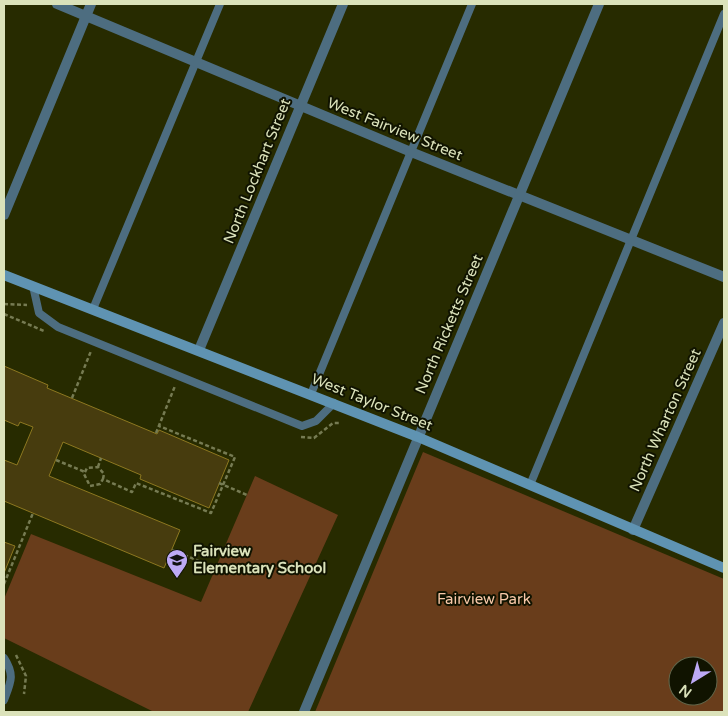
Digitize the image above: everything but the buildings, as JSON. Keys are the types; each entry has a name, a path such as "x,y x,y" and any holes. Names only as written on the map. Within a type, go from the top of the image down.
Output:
{"main road":[{"name":"West Taylor Street","path":"4,275 418,437 724,568"}],"street":[{"name":"West Fairview Street","path":"57,4 411,152 724,277"},
{"path":"4,215 91,4"},
{"name":"North Lockhart Street","path":"199,350 343,4"},
{"name":"North Ricketts Street","path":"304,712 600,4"},
{"name":"North Wharton Street","path":"633,530 724,323"}],"lane":[{"path":"93,309 220,4"},
{"path":"311,394 472,4"},
{"path":"530,485 724,14"},
{"path":"33,286 39,313 58,327 302,426 316,420 334,403"},
{"path":"4,658 12,669 11,684 4,700"}],"path":[{"path":"4,304 38,306"},
{"path":"72,398 95,342"},
{"path":"156,433 179,376"},
{"path":"103,479 132,492 136,483 211,513 235,457 160,426"},
{"path":"98,466 101,458"},
{"path":"56,460 85,472"},
{"path":"98,466 104,474 103,479 100,484 90,486 84,474 87,468 98,466"},
{"path":"219,483 247,495"},
{"path":"4,584 6,575 33,513"},
{"path":"172,550 216,568"}],"green space":[{"name":"Fairview Park","path":"423,452 724,579 724,712 315,712"},
{"path":"255,476 338,515 248,712 154,712 4,638 4,599 31,534 201,602"}],"place":[{"name":"Fairview Elementary School","path":"177,579"}]}
